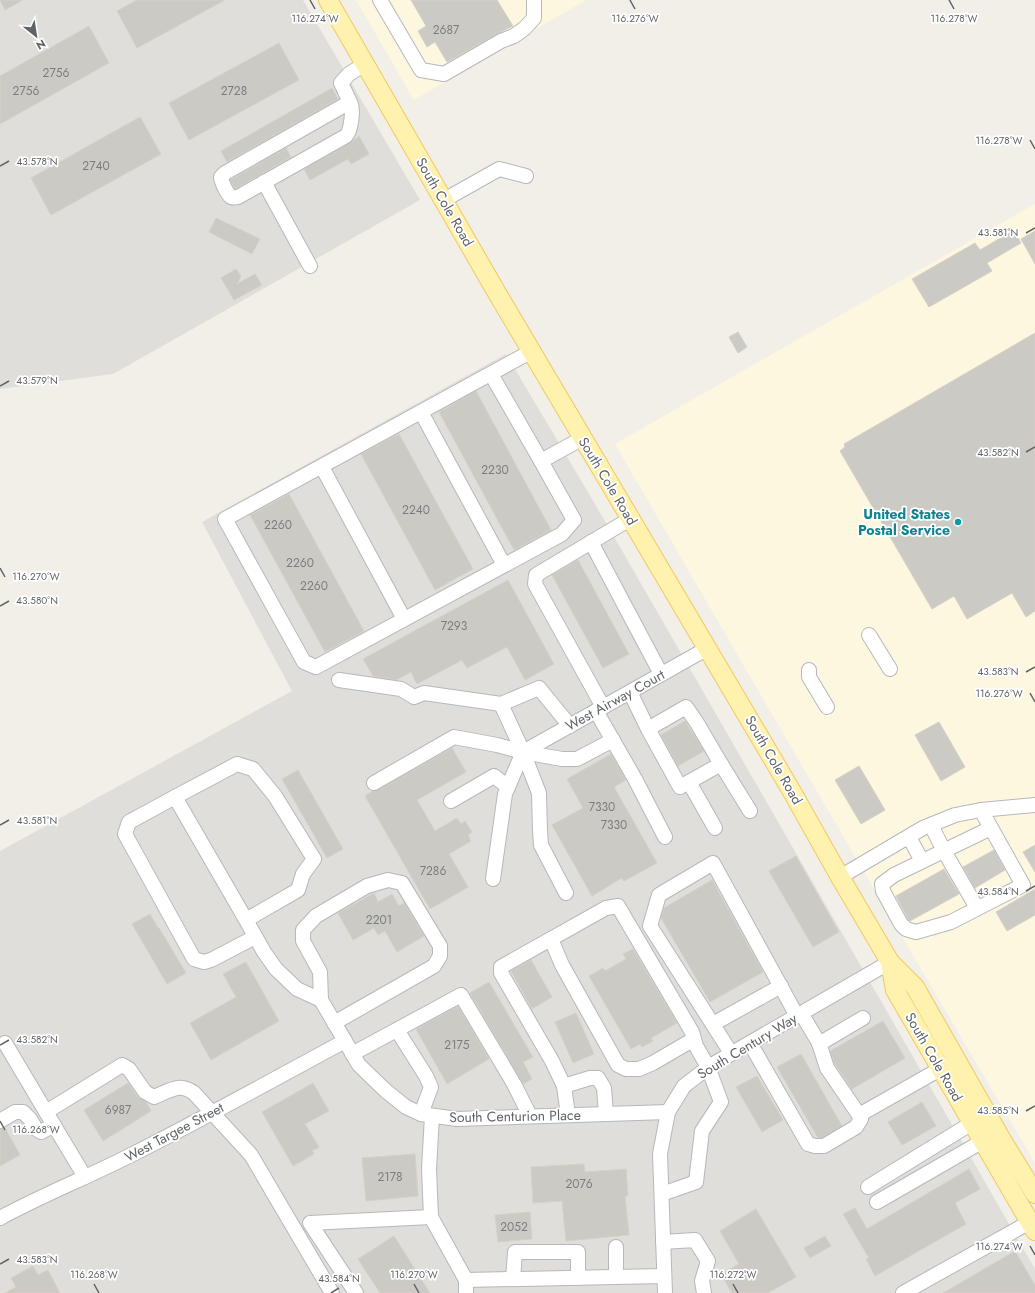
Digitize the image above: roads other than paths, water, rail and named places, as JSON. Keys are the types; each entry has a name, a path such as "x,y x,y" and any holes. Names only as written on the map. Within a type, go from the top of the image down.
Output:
{"main road":[{"name":"South Cole Road","path":"328,0 630,519 791,790 890,962 915,987 1035,1194"},
{"name":"South Cole Road","path":"890,962 895,990 1033,1225"},
{"path":"1003,1175 1016,1183 1028,1199 1035,1200"}],"street":[{"path":"380,0 421,70 444,74 501,41 514,36 525,28 534,18 534,0"},
{"path":"350,102 225,173 221,177 221,181 230,196 233,198 238,196 346,136 349,132 353,106 341,83 349,74 365,64"},
{"path":"444,200 499,169 526,176"},
{"path":"264,182 310,266"},
{"path":"490,374 574,520 562,534 316,667 304,662 225,519 532,351"},
{"path":"421,412 504,565"},
{"path":"541,461 583,438"},
{"path":"322,467 404,619"},
{"path":"630,519 536,575 535,584 599,709 613,740 665,837"},
{"path":"591,542 661,674"},
{"path":"865,637 886,672"},
{"name":"West Airway Court","path":"523,752 708,648"},
{"path":"811,668 831,704"},
{"path":"339,680 401,689 414,697 424,693 501,704 539,688 570,726"},
{"path":"630,692 648,729 680,786 721,764"},
{"path":"501,704 523,752 539,794 541,845 566,893"},
{"path":"648,729 686,707 750,811"},
{"path":"374,783 454,737 497,745 523,752 577,759 613,740"},
{"path":"493,879 505,794 523,752"},
{"path":"246,920 298,890 303,874 314,859 275,796 253,769 237,764 128,822 124,834 194,958 204,962 211,960 255,937"},
{"path":"451,801 494,776 508,787"},
{"path":"689,782 715,828"},
{"path":"175,797 255,937 276,969 297,990 321,1000 320,972 303,941 303,930 316,916 367,886 388,880 402,883 440,946 440,956 434,966 334,1023"},
{"path":"840,877 931,825 955,815 981,810 1035,805"},
{"path":"981,810 1024,885 951,922 916,932 906,929 901,924 883,891 882,884 894,875 991,828"},
{"path":"931,825 944,851 977,908"},
{"path":"909,837 922,861"},
{"path":"732,1053 650,926 659,894 713,863 780,986 820,1044 827,1068 859,1115 861,1119 856,1127 824,1146 808,1144 750,1043"},
{"path":"568,1115 564,1086 552,1061 501,973 501,967 606,908 618,906 692,1032 696,1046 708,1067 721,1102 702,1131 696,1182 662,1194"},
{"path":"551,939 562,965 618,1065 626,1069 639,1069 653,1063 694,1039"},
{"name":"South Century Way","path":"665,1293 660,1154 668,1112 684,1086 708,1067 890,962"},
{"path":"713,1024 780,986"},
{"path":"352,1054 461,995 514,1084 530,1116"},
{"name":"South Centurion Place","path":"321,1000 359,1065 386,1091 406,1107 426,1115 457,1119 668,1112"},
{"path":"820,1044 863,1018"},
{"path":"397,1030 426,1076 431,1087 426,1115 431,1217 466,1286 513,1279 664,1276"},
{"name":"West Targee Street","path":"0,1218 130,1156 213,1113 345,1041"},
{"path":"5,1043 84,1177"},
{"path":"859,1115 956,1059"},
{"path":"46,1112 122,1065 129,1070 145,1092 154,1097 180,1087 187,1088 194,1093 251,1155 332,1293"},
{"path":"564,1086 590,1078 598,1078 604,1088 606,1114"},
{"path":"0,1121 15,1112 23,1112 40,1132 54,1125"},
{"path":"868,1187 972,1123"},
{"path":"876,1202 983,1141"},
{"path":"356,1293 310,1223 431,1217"},
{"path":"903,1293 1033,1225"},
{"path":"663,1242 695,1240 708,1261 702,1281 704,1293"},
{"path":"616,1247 616,1277"},
{"path":"513,1279 515,1252 578,1252 578,1278"}],"place":[{"name":"United States Postal Service","path":"958,522"}]}
